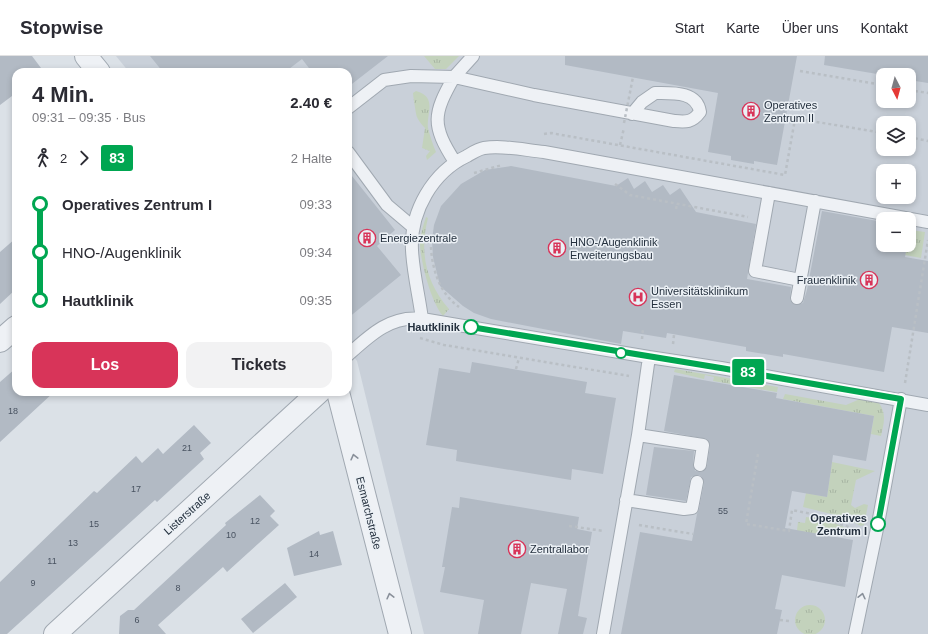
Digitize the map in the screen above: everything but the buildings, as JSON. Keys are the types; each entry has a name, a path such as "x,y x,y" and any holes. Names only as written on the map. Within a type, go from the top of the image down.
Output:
{"street":[{"path":"86,56 96,68"},
{"path":"0,341 12,330"},
{"name":"Listerstraße","path":"55,634 315,396"},
{"name":"Esmarchstraße","path":"339,396 400,634"}],"lane":[{"path":"455,162 446,148 436,120 440,102 454,77 473,56"},
{"path":"352,105 384,80 410,76 454,77 628,118 687,122 695,119 700,112 696,100 691,97 655,93 642,102 628,118"},
{"path":"422,319 412,250 413,226 416,214 427,192 455,162 482,148 506,148 544,152 928,222"},
{"path":"352,157 387,205 413,226"},
{"path":"769,193 755,271 800,280"},
{"path":"797,298 815,201"},
{"path":"352,352 389,323 409,317 649,357 903,393 928,405"},
{"path":"602,634 638,435 649,357"},
{"path":"854,634 903,393"},
{"path":"638,435 703,445 700,465"},
{"path":"626,500 684,509 692,508 697,482"}],"path":[{"path":"800,71 876,84"},
{"path":"620,145 628,118 632,77"},
{"path":"916,91 928,93"},
{"path":"775,115 876,132"},
{"path":"540,135 551,133 785,175 794,119"},
{"path":"916,138 928,140"},
{"path":"469,176 480,171 507,165"},
{"path":"614,183 630,195 764,220"},
{"path":"676,209 677,204"},
{"path":"430,240 433,268 438,280 445,293 462,310"},
{"path":"903,393 928,240"},
{"path":"635,340 641,341 643,329"},
{"path":"414,337 444,345 635,377"},
{"path":"516,369 519,358"},
{"path":"758,454 746,524 789,530 792,510 812,514 875,536"},
{"path":"622,522 693,534"},
{"path":"569,526 611,532"},
{"path":"780,620 789,621"}],"shaded area":[{"name":"Universitätsklinikum Essen","path":"116,56 928,56 928,634 424,634 357,361 352,355 352,68 126,68"}],"green space":[{"path":"424,56 459,56 446,69 435,69"},
{"path":"416,91 427,97 430,106 428,128 436,152 427,160 426,156 430,151 422,148 425,128 419,121 417,115 413,93"},
{"path":"426,217 428,218 424,243 426,266 435,289 449,309 443,316 434,302 422,262 420,242"},
{"path":"916,231 925,232 921,258 905,255 906,252 916,252"},
{"path":"675,369 778,387 777,392 713,381 714,377 705,375 704,379 674,372"},
{"path":"785,394 846,405 860,399 878,402 884,414 881,436 871,434 874,416 783,399"},
{"path":"832,462 875,471 856,480 851,505 855,508 864,504 868,505 864,525 861,526 843,517 803,507 806,493 827,497"},
{"path":"806,517 824,519 849,529 848,532 832,530 831,536 796,538 798,522 805,523"},
{"path":"810,605 816,606 824,614 824,626 816,634 810,635 804,634 796,626 795,620 796,614 804,606"}],"bus line":[{"name":"83","path":"471,327 901,399 878,524"}],"place":[{"name":"Operatives Zentrum II","path":"751,111"},
{"name":"Energiezentrale","path":"367,238"},
{"name":"HNO-/Augenklinik Erweiterungsbau","path":"557,248"},
{"name":"Frauenklinik","path":"869,280"},
{"name":"Universitätsklinikum Essen","path":"638,297"},
{"name":"Hautklinik","path":"471,327"},
{"name":"Operatives Zentrum I","path":"878,524"},
{"name":"Zentrallabor","path":"517,549"}]}
